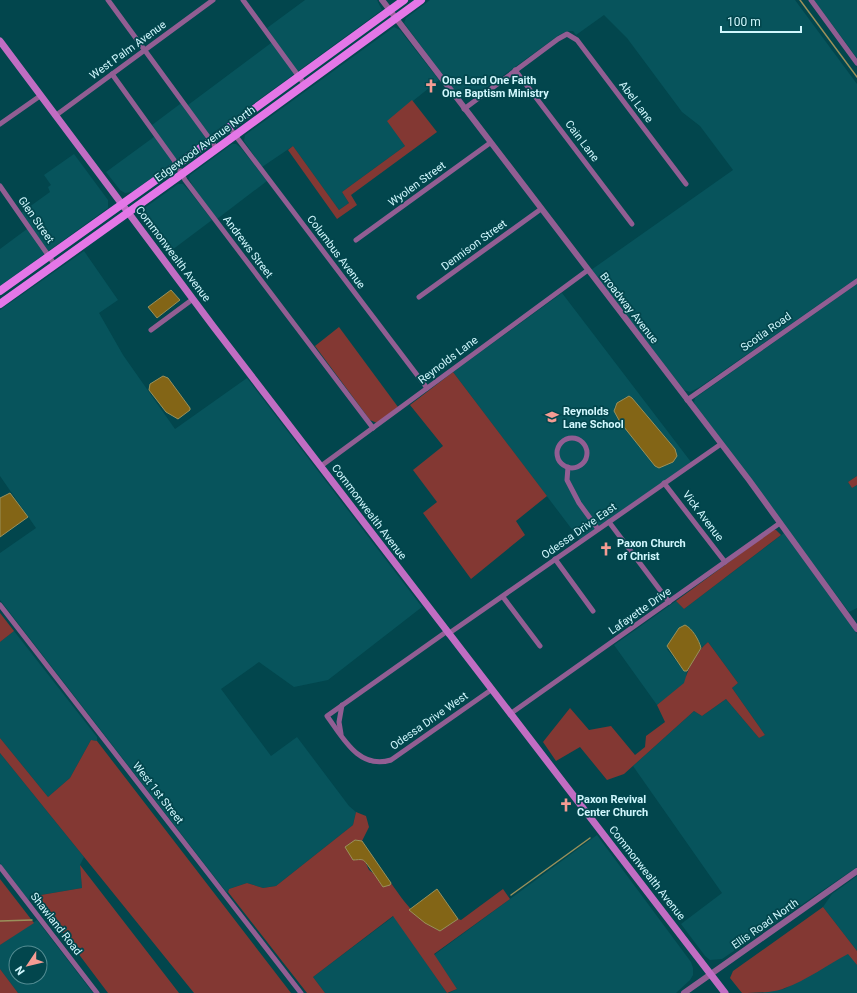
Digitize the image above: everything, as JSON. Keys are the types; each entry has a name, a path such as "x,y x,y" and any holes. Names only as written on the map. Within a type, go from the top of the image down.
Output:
{"main road":[{"name":"Edgewood Avenue North","path":"0,291 177,165 404,0"},
{"name":"Edgewood Avenue North","path":"1,301 56,265 236,136 421,0"},
{"name":"Commonwealth Avenue","path":"0,41 121,205 447,633 725,993"}],"street":[{"path":"108,0 217,149"},
{"name":"West Palm Avenue","path":"55,116 213,0"},
{"path":"243,0 305,85"},
{"name":"Broadway Avenue","path":"382,0 721,444 857,630"},
{"path":"811,0 857,63"},
{"name":"Abel Lane","path":"515,70 558,39 568,34 577,40 686,184"},
{"path":"464,109 515,70"},
{"name":"Cain Lane","path":"515,70 632,224"},
{"name":"Andrews Street","path":"112,74 182,174 373,428"},
{"path":"0,124 40,96"},
{"name":"Columbus Avenue","path":"229,127 428,388"},
{"name":"Wyolen Street","path":"356,240 490,143"},
{"name":"Glen Street","path":"0,186 56,265"},
{"name":"Dennison Street","path":"420,297 541,209"},
{"name":"Reynolds Lane","path":"321,466 588,270"},
{"name":"Scotia Road","path":"687,400 857,281"},
{"path":"151,330 193,299"},
{"path":"575,438 580,440 586,446 587,456 579,466 568,467 558,458 558,448 565,440 575,438"},
{"name":"Odessa Drive East","path":"341,734 327,716 447,633 503,597 721,444"},
{"path":"568,467 567,480 579,503 598,529"},
{"name":"Vick Avenue","path":"664,483 725,562"},
{"path":"609,522 669,602"},
{"name":"Lafayette Drive","path":"510,714 780,523"},
{"path":"555,560 593,611"},
{"path":"503,597 540,646"},
{"name":"West 1st Street","path":"0,605 301,993"},
{"name":"Odessa Drive West","path":"341,734 352,750 361,758 376,763 391,760 491,690"},
{"path":"341,734 339,722 342,705"},
{"name":"Shawland Road","path":"0,867 97,993"},
{"name":"Ellis Road North","path":"684,993 857,871"}],"shaded area":[{"path":"305,0 377,0 382,10 132,192 125,193 120,190 106,172 158,134 152,125 184,101 188,105 275,40 267,28"},
{"path":"430,0 795,0 857,84 857,278 700,387 690,392 684,390 591,270 733,170 700,126 682,112 627,38 604,15 576,35 573,31 567,31 559,35 479,93 464,98 456,93 404,23 406,18"},
{"path":"814,0 857,0 857,58"},
{"path":"394,27 400,30 439,80 388,121 405,146 342,192 349,203 339,210 293,146 262,167 244,141 245,135"},
{"path":"412,100 437,132 351,195 357,205 337,219 288,150 293,146 339,210 349,203 342,192 405,146 387,121"},
{"path":"232,144 236,144 241,148 267,181 217,219 189,179 190,175"},
{"path":"74,154 108,200 108,208 0,286 0,249 27,229 18,215 50,192 48,187 51,185 44,175"},
{"path":"178,184 183,184 212,220 168,253 142,220 141,214 143,209"},
{"path":"84,251 118,300 99,313 123,355 175,429 247,378 422,607 328,680 294,687 259,662 221,689 271,756 297,737 349,806 356,812 353,825 276,886 263,888 247,883 229,889 227,893 0,600 0,553 36,528 0,476 0,310"},
{"path":"857,284 857,476 848,482 852,488 857,485 857,608 849,612 696,407 694,402 695,398"},
{"path":"171,290 180,300 157,318 148,307"},
{"name":"Reynolds Lane School","path":"562,293 691,462 580,540 453,372","holes":["625,397 632,398 675,449 659,468 655,466 620,422 614,407"]},
{"path":"339,327 398,407 377,423 370,420 315,346"},
{"path":"453,372 547,496 516,521 525,535 471,579 423,513 437,502 413,470 443,446 410,405"},
{"path":"163,376 168,378 190,408 190,410 178,419 166,412 149,390 150,384"},
{"path":"629,396 675,449 677,456 673,462 659,468 655,466 620,422 614,411 617,403"},
{"path":"857,476 857,485 852,488 848,482"},
{"path":"10,493 28,517 0,537 0,498"},
{"path":"773,530 776,530 781,535 684,609 676,601"},
{"path":"784,533 857,634 857,867 722,959 710,960 705,956 681,924 722,893 633,766 694,711 702,716 726,699 759,738 765,735 732,688 738,683 708,642 701,648 700,643 667,649 684,671 687,671 685,683 657,705 614,645 676,601 684,609"},
{"path":"0,613 14,631 0,642"},
{"path":"685,625 695,635 701,648 687,671 684,671 667,646 679,628"},
{"path":"14,631 97,737 97,741 91,740 70,778 48,797 0,738 0,642"},
{"path":"708,642 738,683 732,688 765,735 759,738 726,699 702,716 694,711 624,774 607,780 580,747 556,761 543,742 570,708 589,730 611,726 635,755 645,747 646,736 665,722 657,705 684,683 693,661"},
{"path":"0,738 48,797 70,778 91,740 97,741 291,993 194,993 0,753"},
{"path":"0,753 84,857 80,865 82,888 35,896 28,900 0,863"},
{"path":"356,812 366,816 369,827 362,841 355,840 369,870 390,885 391,883 412,910 431,926 440,931 458,919 461,920 503,889 510,899 434,954 457,989 447,993 393,916 313,977 325,993 307,993 228,892 229,889 247,883 263,888 276,886 353,825"},
{"path":"597,835 691,962 693,975 690,980 676,993 449,993 457,989 434,955"},
{"path":"355,840 362,841 391,883 390,885 383,887 365,861 353,860 345,847"},
{"path":"80,865 179,993 108,993 35,896 82,888"},
{"path":"857,876 857,951 823,907 832,894"},
{"path":"0,879 34,923 0,945"},
{"path":"437,889 458,919 440,931 425,923 409,910"},
{"path":"823,907 857,951 857,965 848,954 809,977 780,990 758,993 742,993 730,978 733,971"},
{"path":"394,916 447,993 325,993 313,977"},
{"path":"37,920 93,993 18,993 12,985 48,985 48,945 8,945 8,980 0,969 0,945"},
{"path":"849,953 857,965 857,993 763,993 766,991 784,989"},
{"path":"0,969 8,980 8,985 12,985 18,993 0,993"}],"waterway":[{"path":"800,0 857,77"},
{"path":"511,895 590,838"},
{"path":"49,915 54,914"},
{"path":"0,921 32,920"}],"place":[{"name":"One Lord One Faith One Baptism Ministry","path":"431,86"},
{"name":"Reynolds Lane School","path":"552,417"},
{"name":"Paxon Church of Christ","path":"606,549"},
{"name":"Paxon Revival Center Church","path":"566,805"}]}
